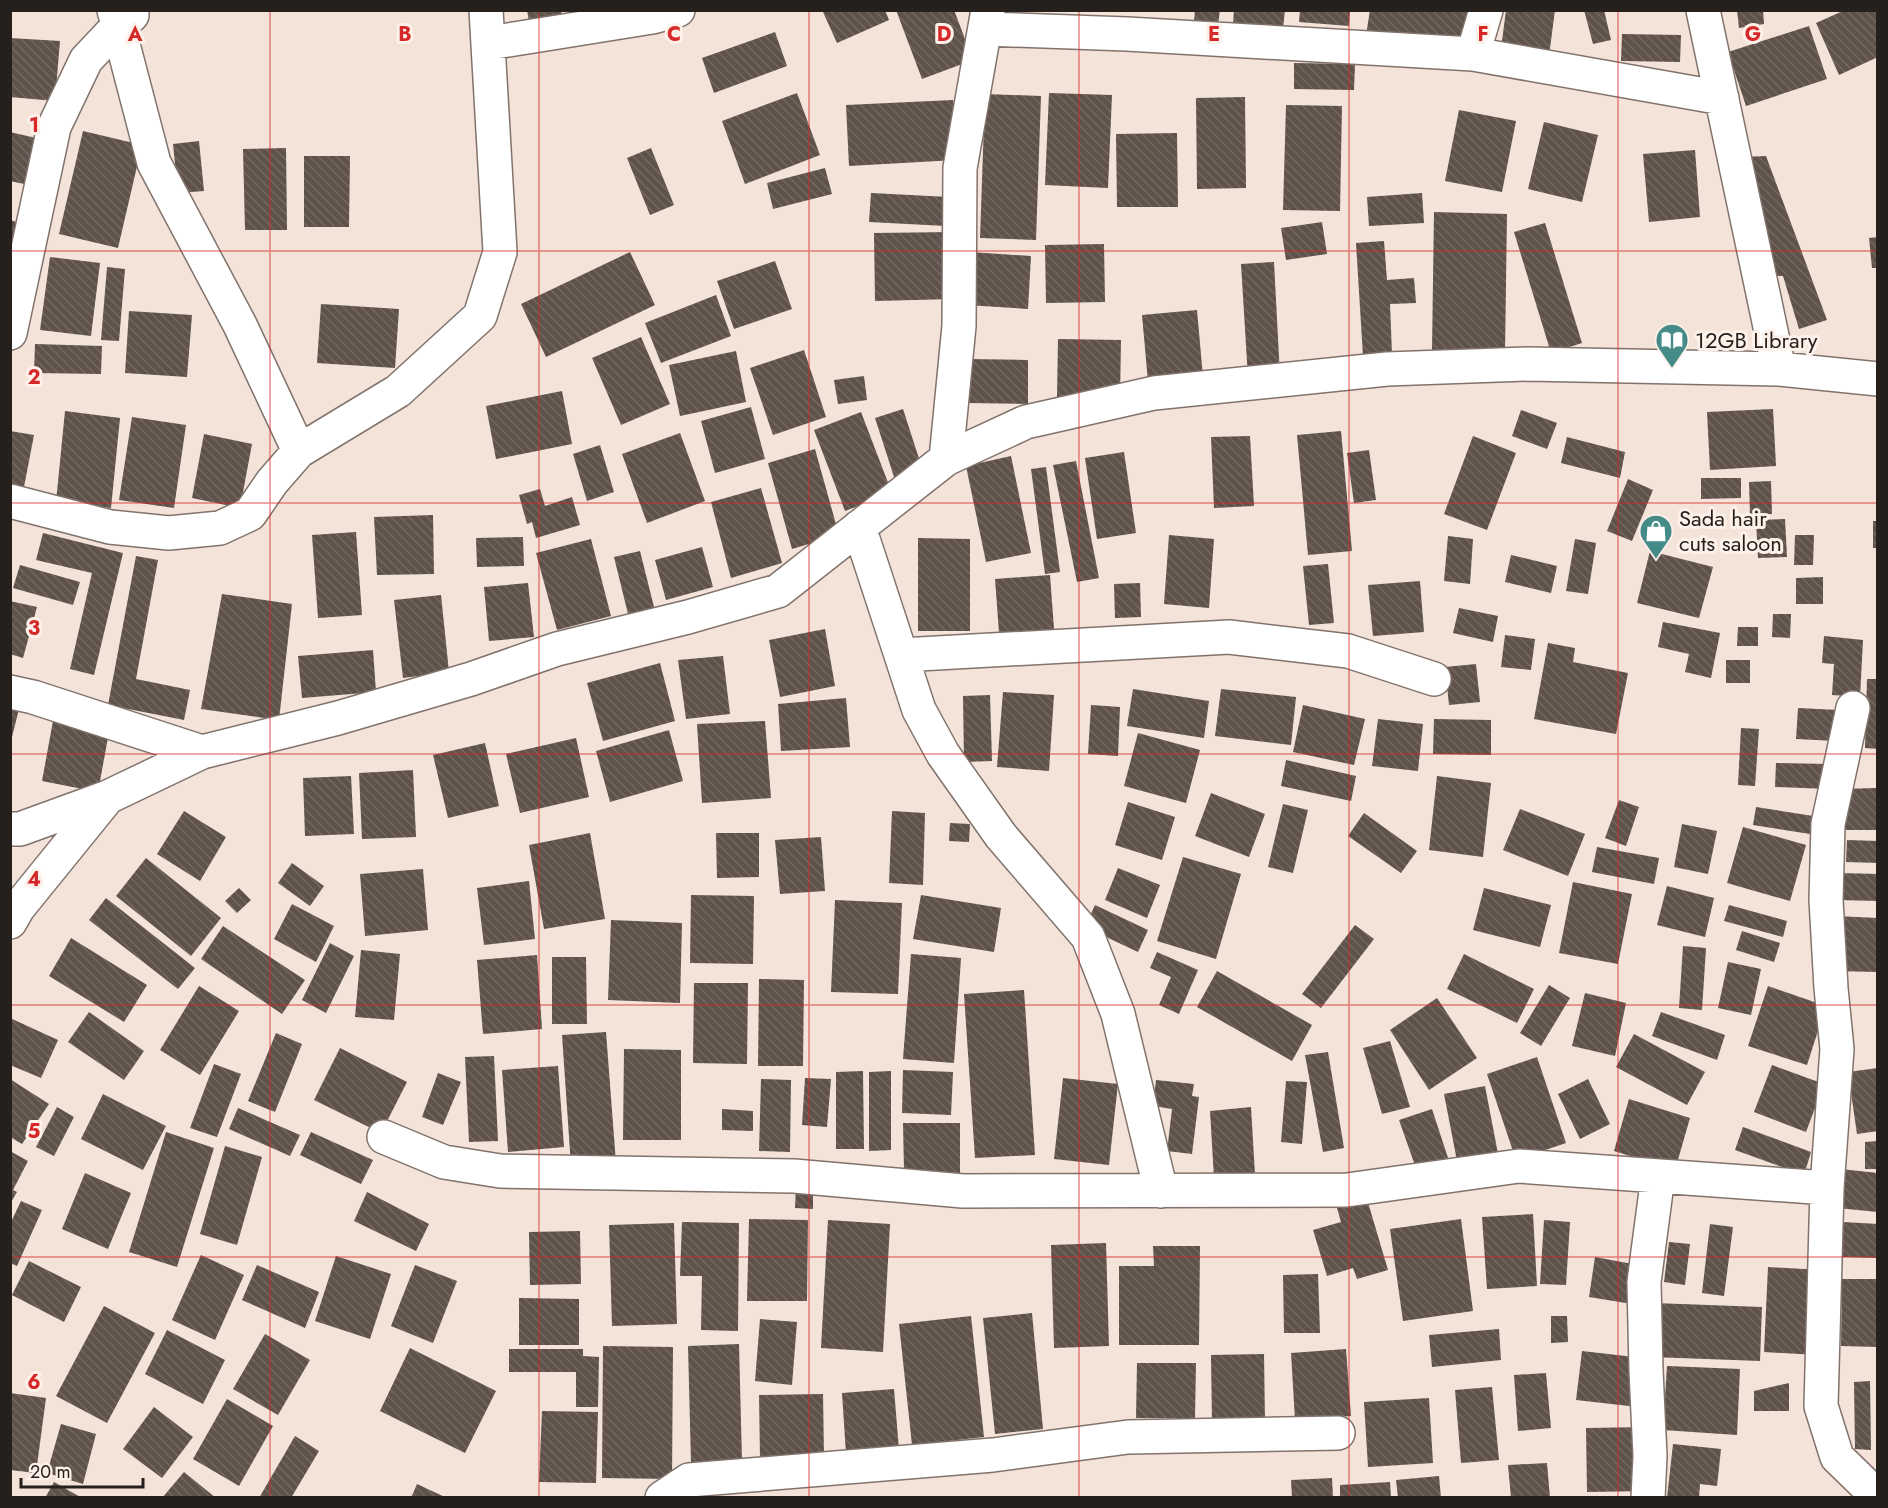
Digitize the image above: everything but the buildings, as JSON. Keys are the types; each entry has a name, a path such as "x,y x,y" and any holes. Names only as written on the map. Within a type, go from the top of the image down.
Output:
{"street":[{"path":"10,501 110,527 169,533 220,528 250,514 272,482 299,451 398,391 480,316 500,252 486,10"},
{"path":"489,43 652,17 678,10"},
{"path":"1473,54 1486,10"},
{"path":"1703,10 1779,369"},
{"path":"123,16 154,163 240,325 299,451"},
{"path":"10,333 54,127 86,60 123,16"},
{"path":"946,459 959,326 960,168 987,20 1127,33 1473,54 1722,98"},
{"path":"10,829 20,829 108,797 202,752 338,718 471,679 557,649 688,617 778,591 946,459 1026,422 1154,393 1398,369 1528,364 1779,369 1878,379"},
{"path":"859,527 919,711 943,754 1001,836 1088,937 1118,1014 1161,1191"},
{"path":"901,655 1229,637 1348,651 1434,679"},
{"path":"10,692 202,752"},
{"path":"1852,708 1828,824 1827,911 1837,1049 1827,1188 1821,1406 1837,1457 1878,1497"},
{"path":"10,922 18,908 108,797"},
{"path":"384,1137 444,1162 500,1171 794,1176 963,1191 1347,1190 1519,1166 1827,1188"},
{"path":"1648,1497 1650,1456 1644,1282 1658,1176"},
{"path":"662,1497 689,1480 993,1455 1128,1437 1338,1433"}],"place":[{"name":"12GB Library","path":"1672,369"},
{"name":"Sada hair cuts saloon","path":"1656,560"}]}
